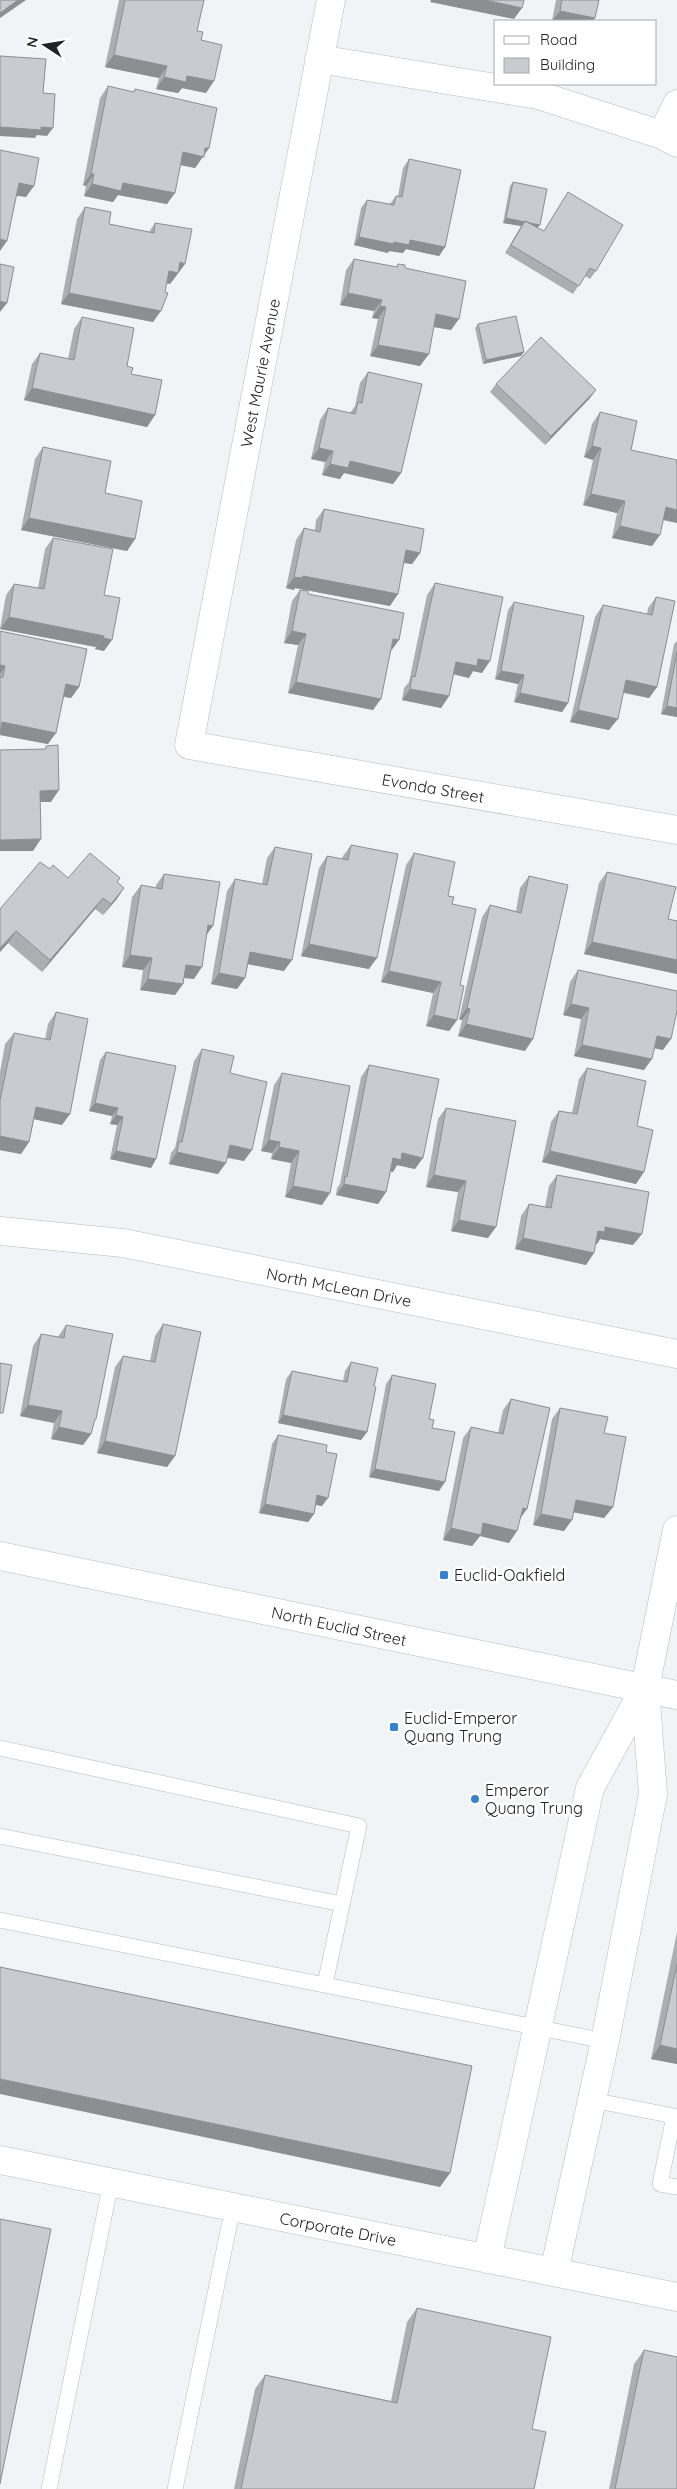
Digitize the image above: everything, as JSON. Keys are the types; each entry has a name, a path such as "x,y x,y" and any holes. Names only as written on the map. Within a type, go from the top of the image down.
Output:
{"street":[{"name":"West Maurie Avenue","path":"189,745 330,0"},
{"path":"319,59 538,95 670,139 677,104"},
{"name":"Evonda Street","path":"189,745 677,830"},
{"name":"North McLean Drive","path":"0,1231 123,1243 677,1354"},
{"path":"487,2259 590,1788 644,1688 677,1530"},
{"name":"North Euclid Street","path":"0,1556 677,1695"},
{"path":"554,2272 605,2041 653,1794 644,1688"},
{"name":"Corporate Drive","path":"0,2160 677,2297"}],"lane":[{"path":"0,1748 359,1826 325,1984"},
{"path":"0,1836 342,1904"},
{"path":"0,1920 605,2041"},
{"path":"592,2100 674,2116 660,2184 677,2187"},
{"path":"49,2489 111,2182"},
{"path":"175,2489 232,2207"}],"building":[{"path":"0,0 18,0 0,13"},
{"path":"125,0 204,0 197,31 203,32 201,40 222,45 214,81 187,76 186,82 164,77 167,66 114,55"},
{"path":"485,0 524,0 522,8"},
{"path":"562,0 599,0 595,18 560,11"},
{"path":"0,56 46,59 43,93 55,94 53,128 41,127 41,130 0,127"},
{"path":"108,86 134,92 135,89 217,108 209,148 205,148 204,157 183,152 175,193 123,183 121,191 92,184 94,174 91,174"},
{"path":"0,150 39,158 34,186 19,183 7,241 0,239"},
{"path":"409,159 461,170 445,247 410,240 409,245 394,242 394,244 359,237 367,200 394,205 396,196 402,197"},
{"path":"513,182 547,189 540,225 506,218"},
{"path":"568,192 623,225 596,271 590,268 579,286 511,245 525,221 544,231"},
{"path":"85,207 111,212 109,224 154,233 155,223 192,229 185,264 180,262 178,273 169,271 165,292 168,293 161,311 69,293"},
{"path":"354,259 397,267 398,264 405,265 405,268 466,281 459,319 436,314 429,354 378,345 386,307 380,306 382,300 348,293"},
{"path":"0,264 14,267 7,303 0,301"},
{"path":"516,316 524,352 486,360 478,324"},
{"path":"82,317 134,328 127,366 133,368 131,374 162,380 155,415 32,388 40,353 74,360"},
{"path":"541,337 596,390 551,436 496,384"},
{"path":"368,372 422,384 401,473 350,461 348,468 330,464 333,451 319,448 328,408 355,414 358,402 362,403"},
{"path":"600,412 637,421 631,450 677,460 677,510 666,507 660,535 620,526 625,501 591,494 601,448 592,446"},
{"path":"43,447 111,461 105,493 142,501 135,539 29,518"},
{"path":"324,509 424,529 420,553 406,550 398,594 303,576 302,578 294,577 304,528 320,532"},
{"path":"53,538 113,549 104,595 120,598 112,640 103,638 104,636 9,617 14,584 44,589"},
{"path":"435,583 503,597 490,661 478,659 477,666 456,662 449,696 410,689 412,676 415,677"},
{"path":"300,590 308,591 308,594 404,613 399,640 393,639 381,699 296,682 306,634 292,631"},
{"path":"656,597 675,601 657,687 626,680 618,719 578,710 603,605 652,615"},
{"path":"514,602 584,616 568,703 520,693 524,675 501,671"},
{"path":"0,631 87,649 79,687 66,684 56,733 2,722 0,734 0,677 3,677 5,666 0,665"},
{"path":"677,652 677,708 667,706"},
{"path":"58,745 59,790 40,791 41,839 0,840 0,750 46,749 46,746"},
{"path":"351,845 398,854 377,958 309,944 327,856 348,860"},
{"path":"275,847 312,854 292,960 250,952 245,978 219,973 235,879 267,885"},
{"path":"90,853 120,878 117,882 124,888 111,904 103,898 50,960 16,931 0,948 0,909 40,862 50,869 53,865 68,878"},
{"path":"414,853 455,862 448,896 454,897 452,904 476,909 460,985 464,986 457,1020 434,1015 441,982 389,971"},
{"path":"607,872 676,887 668,919 677,921 677,960 592,942"},
{"path":"164,874 220,882 213,926 208,925 202,967 186,965 183,984 148,979 152,958 130,955 141,885 162,889"},
{"path":"529,876 568,885 533,1039 466,1024 470,1009 467,1008 490,905 521,913"},
{"path":"578,970 677,991 677,1011 671,1039 657,1036 652,1059 582,1045 589,1008 571,1004"},
{"path":"56,1012 88,1019 70,1114 36,1107 29,1142 0,1136 0,1100 14,1033 50,1040"},
{"path":"202,1049 234,1056 230,1073 267,1082 252,1150 230,1145 226,1163 177,1152 179,1142 182,1142"},
{"path":"106,1052 176,1066 156,1159 116,1151 123,1117 116,1115 118,1108 95,1103"},
{"path":"369,1065 439,1079 423,1158 402,1153 401,1160 393,1158 386,1192 344,1184"},
{"path":"587,1068 646,1081 637,1126 653,1130 644,1172 550,1151 559,1111 577,1114"},
{"path":"282,1073 350,1086 330,1193 293,1186 299,1151 279,1147 280,1142 269,1140"},
{"path":"446,1108 516,1121 496,1227 459,1220 466,1181 434,1175"},
{"path":"557,1175 649,1192 642,1234 605,1227 605,1232 598,1231 594,1253 523,1238 529,1204 551,1208"},
{"path":"163,1324 201,1332 175,1456 105,1441 123,1356 155,1362"},
{"path":"66,1325 113,1334 96,1419 91,1434 59,1427 62,1411 28,1405 41,1334 64,1338"},
{"path":"351,1362 378,1368 367,1432 283,1415 292,1371 347,1382"},
{"path":"0,1363 12,1365 3,1413 0,1413"},
{"path":"392,1375 436,1384 429,1419 434,1420 432,1428 455,1432 445,1482 375,1469"},
{"path":"511,1399 550,1408 527,1509 523,1508 517,1531 483,1523 481,1535 451,1528 471,1427 503,1434"},
{"path":"560,1408 608,1417 604,1433 626,1437 613,1507 576,1500 572,1520 541,1514"},
{"path":"278,1435 327,1445 326,1452 337,1454 328,1498 317,1495 314,1514 265,1504"},
{"path":"677,1964 677,2049 660,2045"},
{"path":"0,1967 472,2066 450,2173 0,2079"},
{"path":"0,2219 51,2229 0,2484"},
{"path":"417,2308 551,2337 532,2429 546,2432 534,2489 241,2489 265,2375 397,2403"},
{"path":"644,2350 677,2357 677,2489 615,2489"}],"place":[{"name":"Euclid-Oakfield","path":"444,1575"},
{"name":"Euclid-Emperor Quang Trung","path":"394,1727"},
{"name":"Emperor Quang Trung","path":"475,1799"}]}
